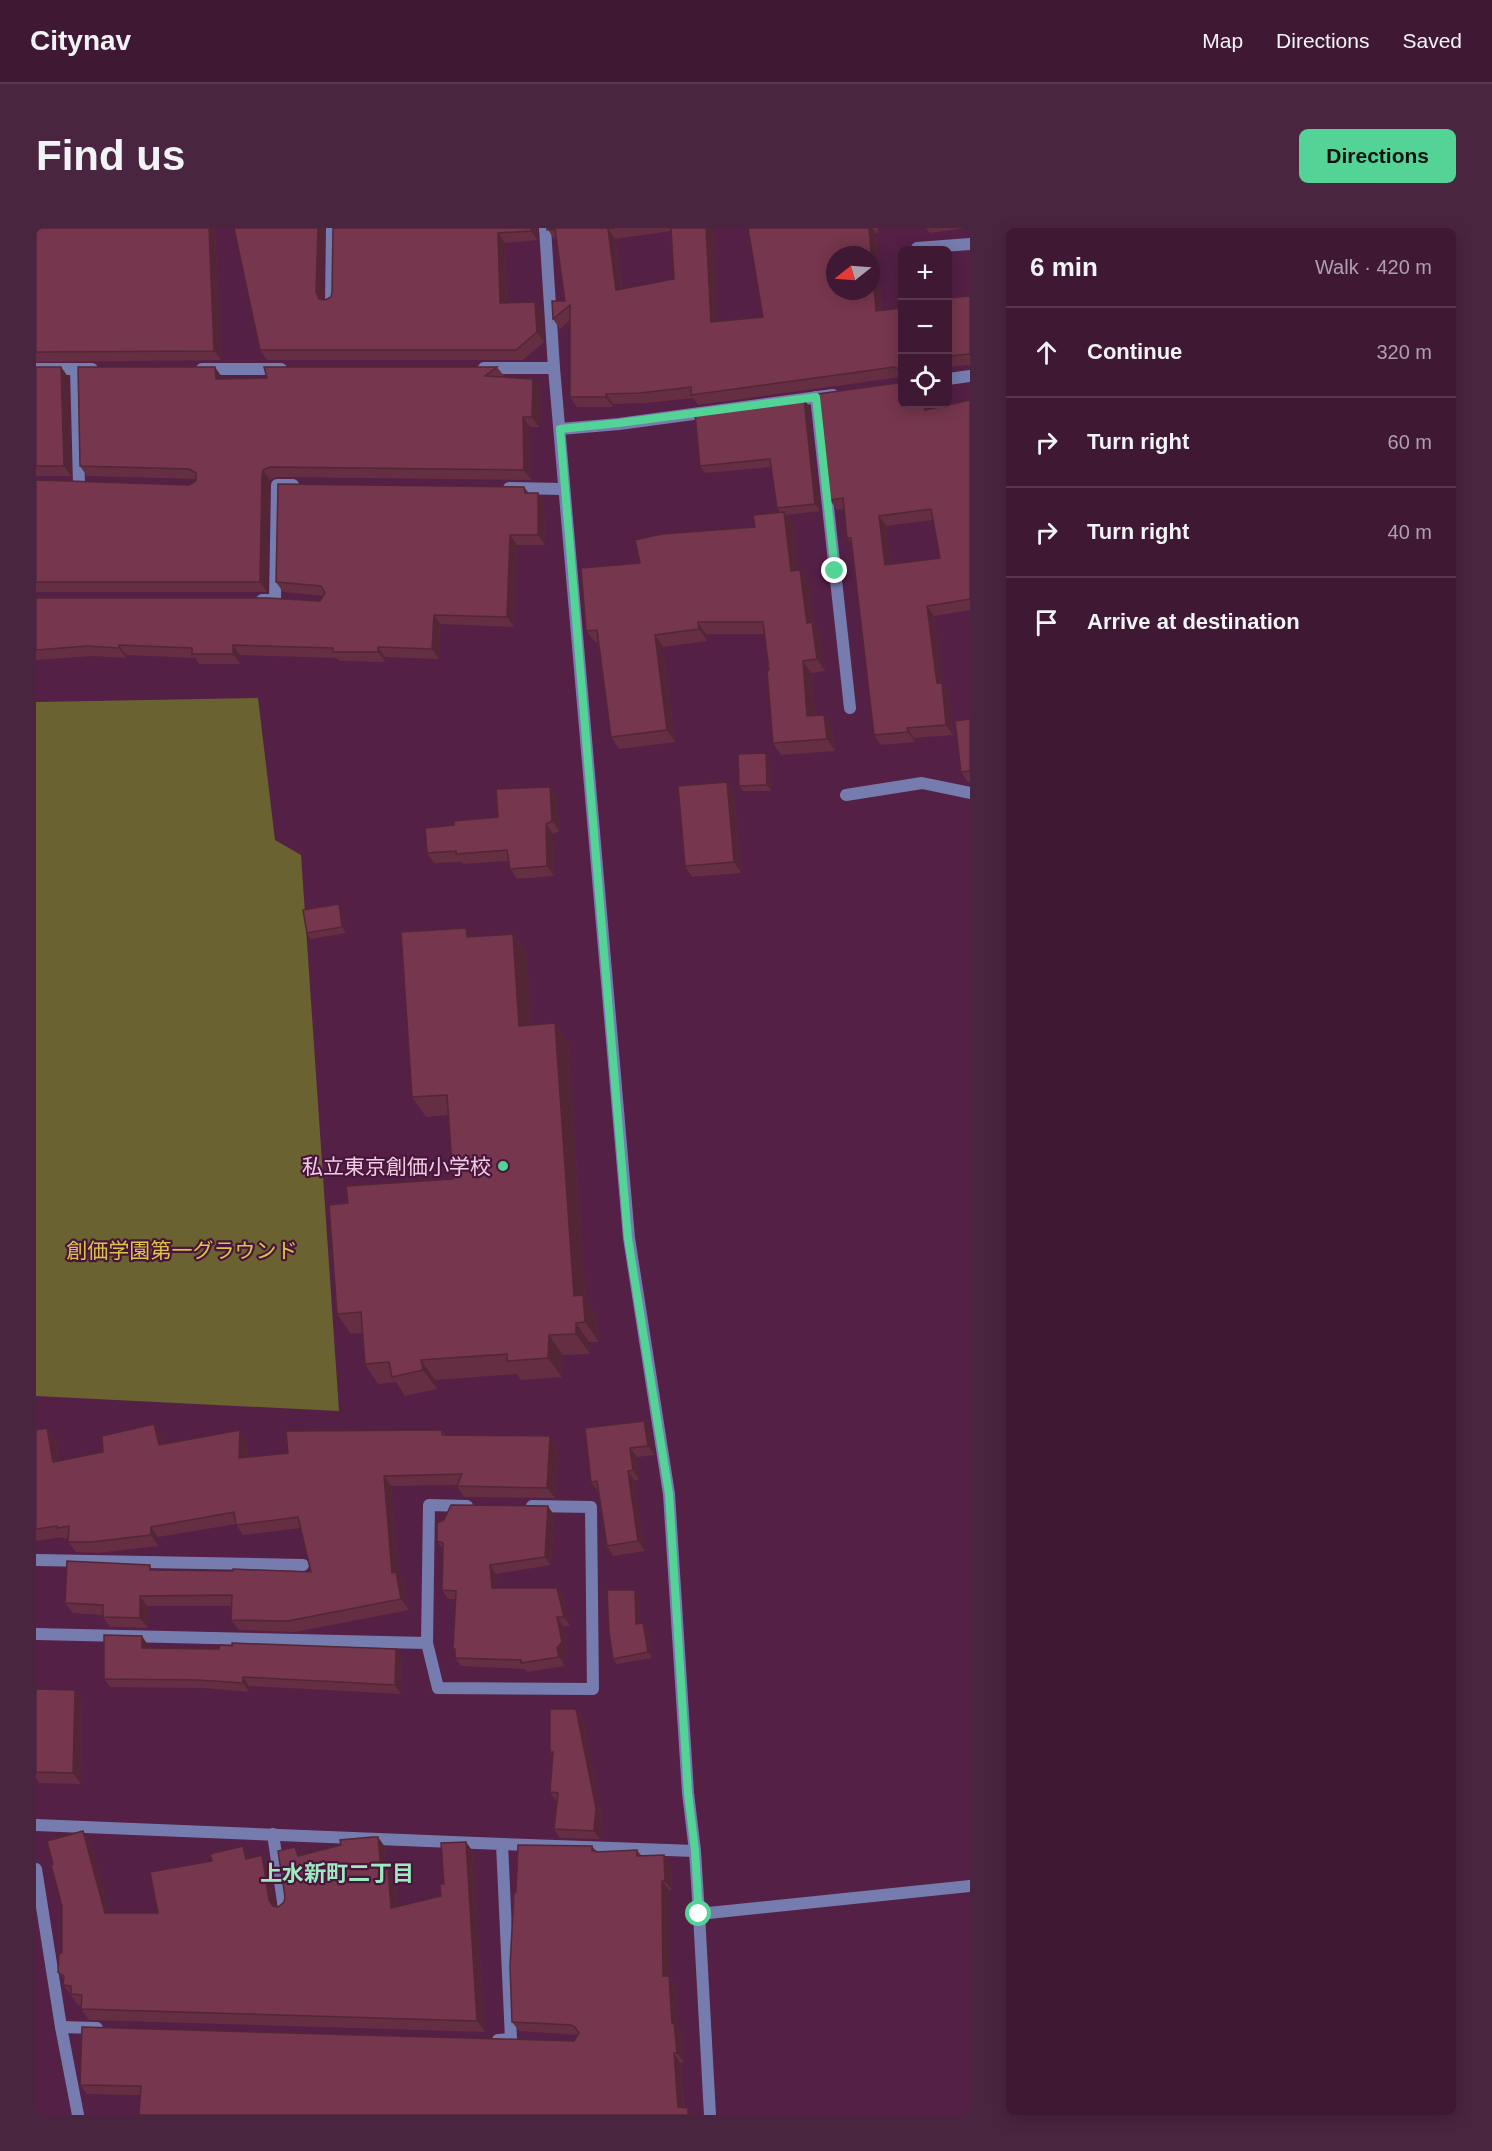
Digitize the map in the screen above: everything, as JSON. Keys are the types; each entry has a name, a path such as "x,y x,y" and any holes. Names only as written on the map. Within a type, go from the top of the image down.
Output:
{"street":[{"path":"331,302 332,228"},
{"path":"545,228 554,368 628,1238 669,1494 688,1793 695,1851 710,2115"},
{"path":"944,246 970,244"},
{"path":"471,368 554,368"},
{"path":"36,369 100,369"},
{"path":"76,369 79,484"},
{"path":"195,369 291,369"},
{"path":"952,378 970,376"},
{"path":"560,429 849,392"},
{"path":"816,397 850,708"},
{"path":"251,600 280,601 277,485 301,485"},
{"path":"492,488 564,489"},
{"path":"846,795 922,783 970,793"},
{"path":"475,1506 429,1505 427,1643 438,1688 593,1689 591,1507 521,1506"},
{"path":"36,1560 303,1566"},
{"path":"36,1634 427,1643"},
{"path":"36,1825 695,1851"},
{"path":"273,1834 284,1909"},
{"path":"488,2040 517,2040 502,1844"},
{"path":"36,1869 61,2027 78,2115"},
{"path":"699,1914 970,1886"},
{"path":"61,2027 109,2028"}],"green space":[{"name":"創価学園第一グラウンド","path":"258,698 275,840 301,855 339,1411 36,1396 36,702"}],"building":[{"path":"36,228 209,228 214,351 36,352"},
{"path":"234,228 318,228 316,292 319,299 325,300 331,297 332,292 333,228 531,228 531,231 498,233 500,303 535,302 537,332 516,350 260,350"},
{"path":"547,228 614,228 608,229 616,290 674,279 671,228 706,228 711,322 763,317 748,228 869,228 871,246 826,246 826,300 875,300 876,311 898,309 898,369 894,367 691,395 691,387 606,394 606,397 570,397 570,305 553,319 552,301 565,301 555,229 547,230"},
{"path":"970,296 970,354 952,356 952,298"},
{"path":"36,367 61,367 64,466 36,466"},
{"path":"78,367 215,367 216,379 267,378 264,367 497,367 485,376 533,379 532,417 523,417 524,470 270,467 263,470 262,475 260,582 36,582 36,480 189,485 196,481 196,473 189,469 80,466"},
{"path":"898,382 898,408 924,408 925,410 952,408 952,404 970,400 970,599 927,606 937,683 942,683 946,725 907,728 908,732 874,735 851,538 847,538 843,498 830,500 818,394","holes":["931,509 940,558 885,565 879,516"]},
{"path":"804,399 815,504 777,508 770,459 700,466 695,414"},
{"path":"278,484 524,487 525,493 538,493 538,535 510,535 507,617 434,615 432,649 378,647 378,652 333,652 333,648 233,645 233,654 192,654 192,648 119,645 119,648 87,646 36,650 36,598 268,598 320,601 325,593 321,586 276,582"},
{"path":"784,512 791,571 800,570 807,623 812,622 817,659 803,661 807,716 824,715 827,739 773,743 767,671 769,670 763,622 698,622 699,629 655,635 667,730 611,737 597,630 586,631 581,568 640,563 635,540 662,534 755,527 753,515"},
{"path":"970,719 970,771 961,772 955,721"},
{"path":"766,753 767,785 739,786 738,754"},
{"path":"727,782 734,862 685,866 678,786"},
{"path":"550,787 552,821 546,824 547,866 510,869 507,850 456,854 456,851 427,853 425,828 454,825 454,821 498,817 496,789"},
{"path":"339,904 342,927 307,933 303,910"},
{"path":"466,928 467,937 513,934 519,1026 555,1023 574,1296 583,1295 585,1322 576,1323 576,1334 549,1335 548,1358 507,1361 507,1354 421,1360 423,1370 392,1377 389,1362 365,1364 361,1312 337,1314 329,1205 348,1203 346,1186 453,1179 447,1095 412,1097 401,932"},
{"path":"644,1421 648,1446 630,1448 633,1470 628,1471 638,1541 607,1546 597,1481 591,1482 585,1428"},
{"path":"154,1424 159,1445 240,1430 239,1458 288,1453 286,1431 442,1430 442,1435 550,1436 547,1488 457,1486 462,1474 384,1476 392,1573 396,1572 401,1599 288,1621 231,1620 232,1595 140,1596 140,1618 103,1617 103,1605 65,1603 67,1561 150,1565 150,1570 233,1571 233,1569 311,1572 298,1517 236,1525 234,1512 151,1527 151,1535 91,1542 68,1542 69,1526 36,1529 36,1430 47,1428 53,1462 103,1452 102,1436"},
{"path":"451,1505 548,1506 545,1557 490,1565 492,1588 557,1588 564,1617 557,1617 562,1642 557,1648 559,1657 521,1663 521,1660 455,1658 455,1649 453,1649 456,1591 442,1590 443,1543 437,1541 437,1523 444,1520"},
{"path":"607,1590 635,1590 636,1624 643,1623 648,1652 613,1659"},
{"path":"104,1635 142,1636 142,1648 219,1649 220,1645 232,1646 232,1643 396,1649 395,1685 243,1677 243,1683 104,1679"},
{"path":"36,1689 75,1690 73,1773 36,1772"},
{"path":"550,1709 576,1709 596,1808 594,1831 554,1829 558,1793 550,1792 553,1752 550,1752"},
{"path":"83,1831 105,1913 158,1913 150,1872 212,1861 210,1854 243,1846 246,1859 262,1855 269,1900 273,1906 278,1907 284,1902 285,1897 278,1851 295,1847 298,1856 341,1845 340,1840 373,1837 378,1837 381,1870 388,1869 391,1908 441,1896 440,1884 444,1884 441,1843 466,1842 477,2021 81,2009 82,1995 71,1994 71,1986 63,1985 64,1976 58,1972 59,1953 62,1953 62,1906 47,1841"},
{"path":"518,1845 592,1846 592,1851 596,1852 637,1850 637,1856 664,1855 663,1976 669,1976 672,2023 674,2023 677,2053 674,2053 678,2107 688,2108 688,2115 139,2115 141,2086 80,2085 82,2027 574,2041 579,2033 571,2025 512,2022 510,1966"}],"place":[{"name":"私立東京創価小学校","path":"503,1166"}],"district":[{"name":"上水新町二丁目","path":"337,1873"}],"route":[{"path":"699,1914 688,1793 669,1494 628,1238 560,429 816,397 835,571"}]}
